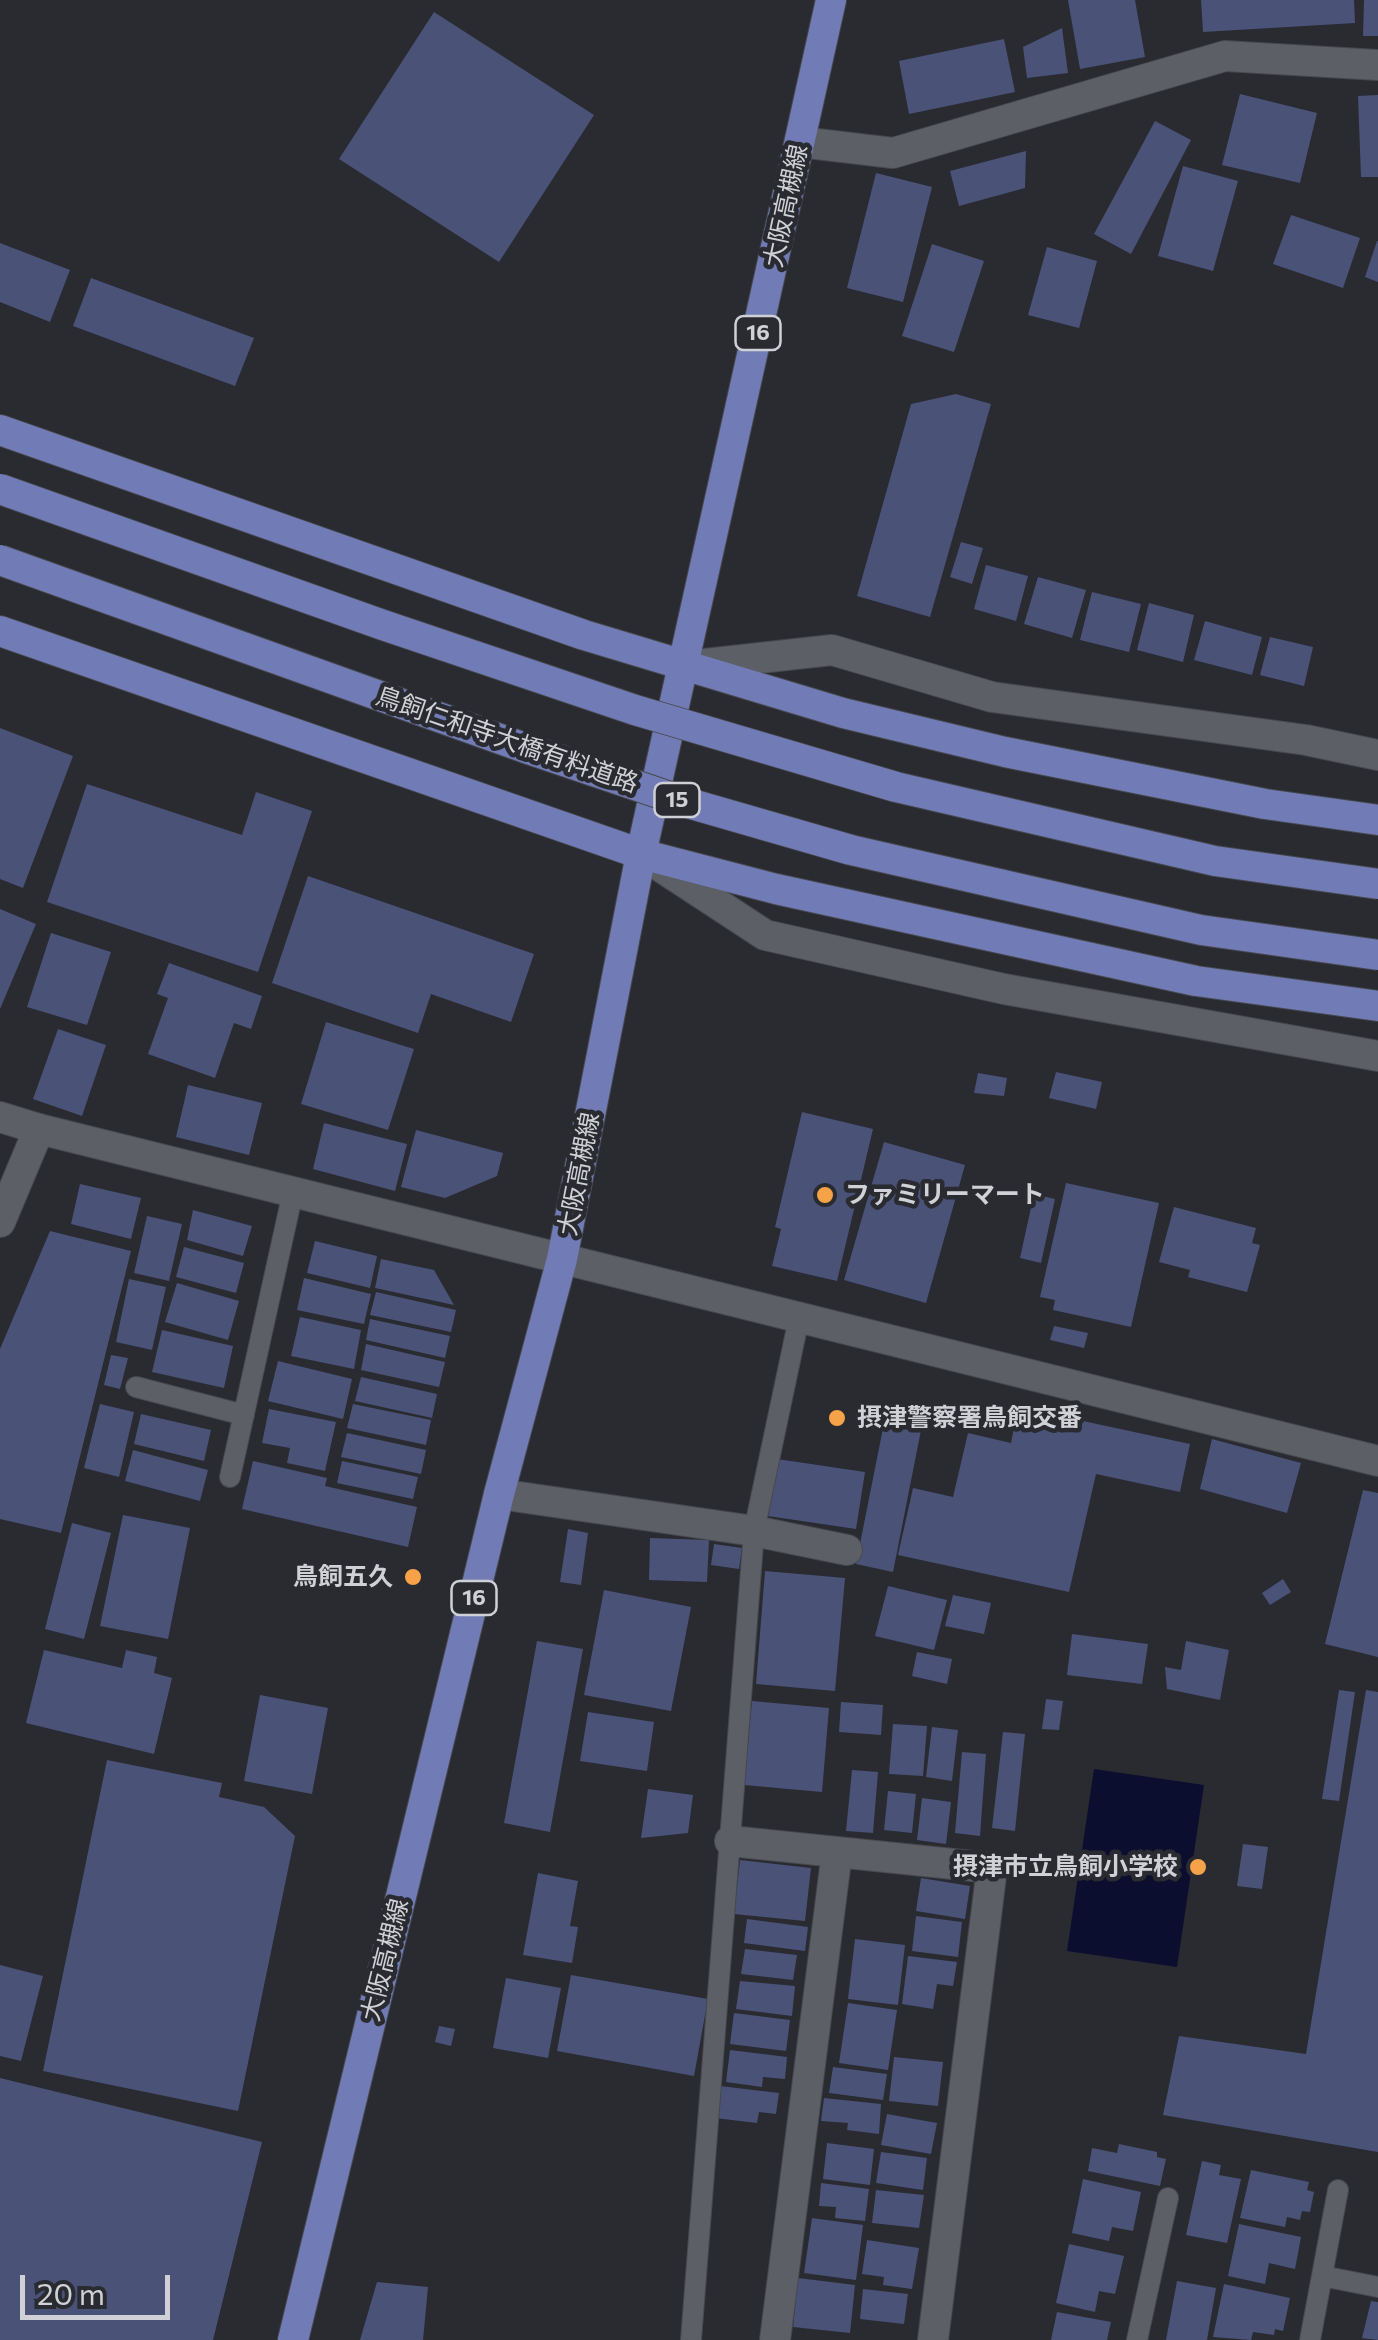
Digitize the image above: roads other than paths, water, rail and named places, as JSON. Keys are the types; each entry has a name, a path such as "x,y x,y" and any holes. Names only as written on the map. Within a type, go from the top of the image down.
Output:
{"main road":[{"name":"大阪高槻線","path":"293,2340 499,1494 562,1259 641,854 831,0"},
{"path":"0,430 584,635 844,712 1005,752 1266,804 1378,820"},
{"path":"0,489 635,710 896,787 1215,860 1378,884"},
{"name":"鳥飼仁和寺大橋有料道路","path":"0,560 546,755 688,803 850,850 1201,930 1378,954"},
{"path":"0,631 641,854 776,889 1196,980 1378,1006"}],"street":[{"path":"800,142 893,153 1224,56 1378,65"},
{"path":"684,666 832,650 992,697 1306,740 1378,755"},
{"path":"641,854 765,935 1004,989 1378,1056"},
{"path":"0,1116 39,1129 1378,1461"},
{"path":"0,1222 39,1129"},
{"path":"499,1494 754,1531 846,1550"},
{"path":"730,1841 992,1868 933,2340"},
{"path":"774,2340 838,1852"}],"lane":[{"path":"230,1476 294,1192"},
{"path":"690,2340 754,1531 799,1318"},
{"path":"136,1388 244,1415"},
{"path":"1310,2340 1338,2190"},
{"path":"1137,2340 1168,2198"},
{"path":"1322,2276 1378,2287"}],"water":[{"path":"1094,1769 1204,1785 1177,1967 1067,1951"}],"place":[{"name":"ファミリーマート","path":"825,1195"},
{"name":"摂津警察署鳥飼交番","path":"837,1418"},
{"name":"鳥飼五久","path":"413,1577"},
{"name":"摂津市立鳥飼小学校","path":"1198,1867"}]}
